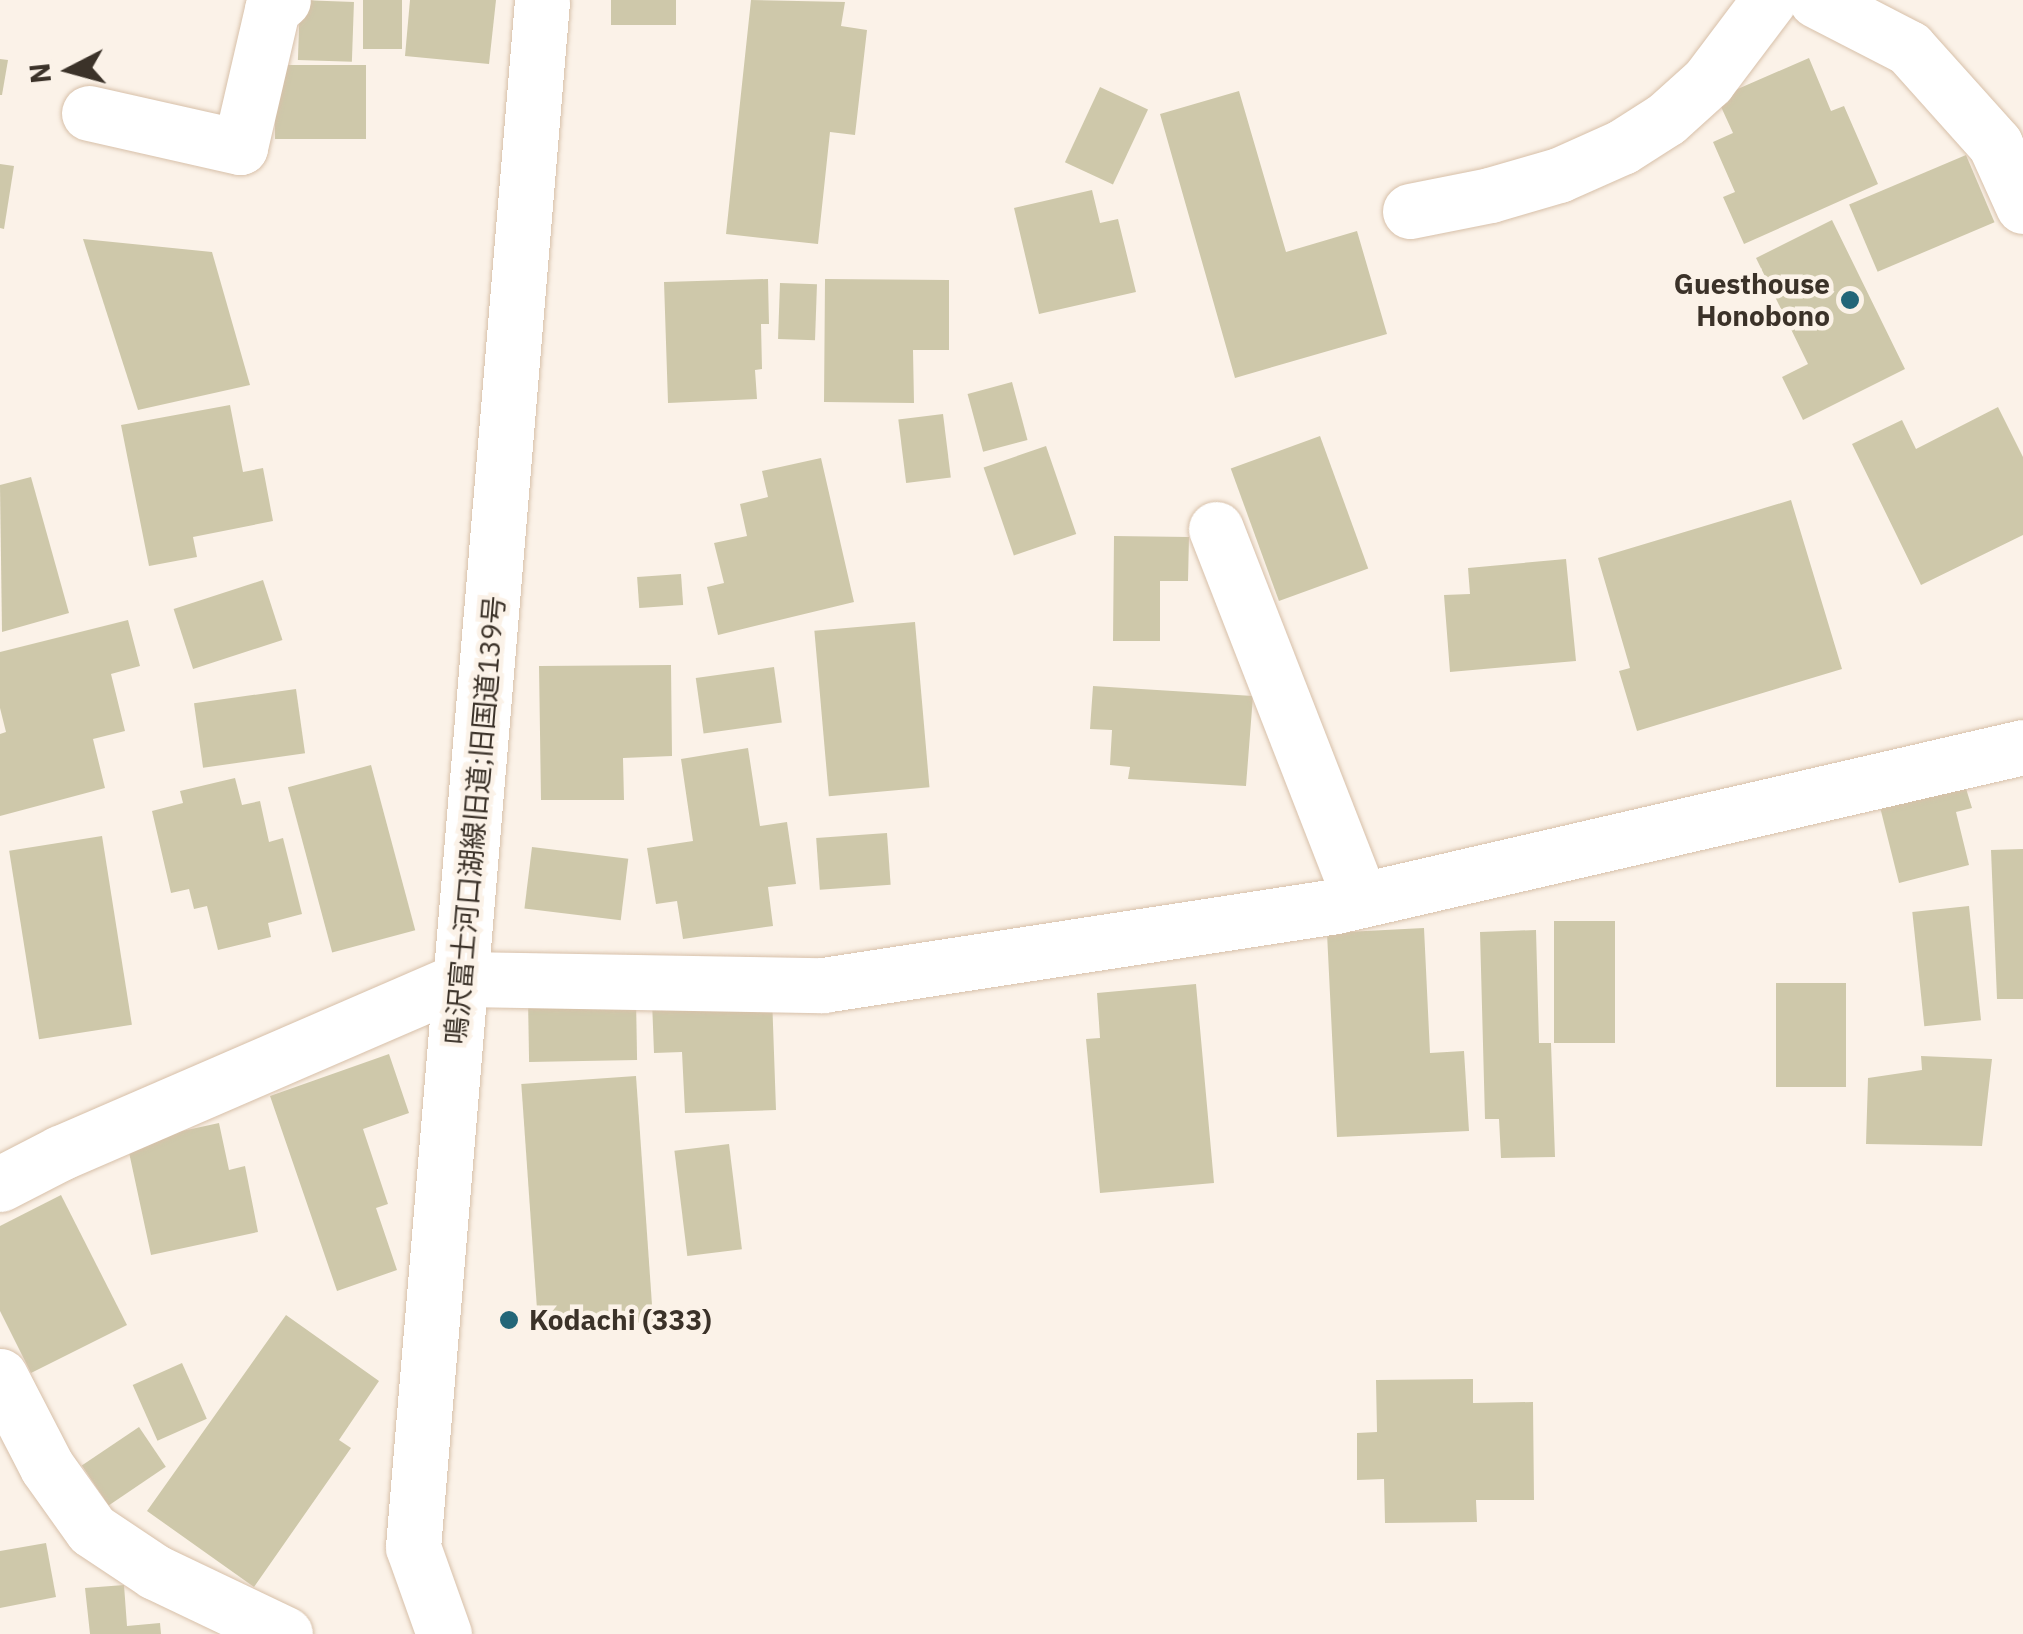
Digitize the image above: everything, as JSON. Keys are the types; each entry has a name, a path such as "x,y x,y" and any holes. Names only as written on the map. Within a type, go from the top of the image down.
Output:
{"street":[{"path":"90,114 240,147 272,9 283,0"},
{"name":"鳴沢富士河口湖線旧道;旧国道139号","path":"444,1634 413,1547 542,0"},
{"path":"1410,211 1525,185 1622,148 1666,119 1708,81 1769,0"},
{"path":"1816,0 1909,48 1995,144 2023,206"},
{"path":"1216,529 1361,900"},
{"path":"0,1184 60,1153 463,980 823,984 1361,900 2023,748"},
{"path":"0,1376 47,1467 92,1530 155,1572 285,1634"}],"building":[{"path":"300,0 354,2 352,62 298,60"},
{"path":"363,0 402,0 402,49 363,49"},
{"path":"410,0 496,0 489,64 405,56"},
{"path":"611,0 676,0 676,25 611,25"},
{"path":"751,0 845,2 841,26 867,30 855,135 830,132 818,244 726,234"},
{"path":"1809,58 1831,111 1844,106 1878,184 1744,244 1723,197 1735,192 1713,142 1733,133 1717,98"},
{"path":"0,59 8,60 2,95 0,95"},
{"path":"275,65 366,65 366,139 275,139"},
{"path":"1100,87 1148,109 1113,185 1065,162"},
{"path":"1239,91 1286,252 1357,231 1387,334 1235,378 1160,114"},
{"path":"1966,155 1995,222 1878,272 1849,205"},
{"path":"0,164 14,166 4,229 0,228"},
{"path":"1092,190 1100,223 1118,219 1136,292 1039,314 1014,208"},
{"path":"1832,220 1905,369 1803,420 1782,377 1808,364 1756,258"},
{"path":"83,239 212,252 250,385 138,410"},
{"path":"768,279 769,324 761,324 762,369 755,370 757,399 668,403 664,282"},
{"path":"825,279 949,280 949,350 913,350 914,403 824,402"},
{"path":"780,283 817,284 815,340 778,339"},
{"path":"1012,382 1028,440 983,452 968,394"},
{"path":"230,405 243,472 263,468 273,521 193,537 197,557 149,566 121,425"},
{"path":"1998,407 2023,457 2023,535 1921,585 1852,444 1902,420 1916,449"},
{"path":"943,414 951,478 906,483 898,419"},
{"path":"1320,436 1368,568 1279,601 1231,468"},
{"path":"1046,446 1076,534 1014,555 984,467"},
{"path":"821,458 854,602 718,635 707,587 724,583 714,543 747,536 740,504 768,497 762,471"},
{"path":"31,477 69,613 2,632 0,485"},
{"path":"1791,500 1842,669 1637,731 1619,671 1630,668 1598,558"},
{"path":"1114,536 1189,537 1188,581 1160,581 1160,641 1113,641"},
{"path":"1566,559 1576,661 1450,672 1444,595 1470,594 1468,568"},
{"path":"681,574 683,605 639,608 637,577"},
{"path":"263,580 282,640 193,669 174,609"},
{"path":"128,620 140,666 111,674 125,731 93,739 105,788 0,816 0,734 6,732 0,708 0,652"},
{"path":"915,622 929,787 829,796 814,631"},
{"path":"671,665 672,756 623,758 624,800 541,800 539,666"},
{"path":"774,667 782,722 704,733 696,678"},
{"path":"1093,686 1253,696 1246,786 1128,779 1130,767 1110,765 1112,730 1090,729"},
{"path":"296,689 305,753 203,768 194,703"},
{"path":"748,748 760,826 787,822 796,884 768,887 773,926 683,939 677,901 656,904 647,848 693,841 681,759"},
{"path":"371,765 415,930 332,952 288,787"},
{"path":"235,778 242,805 260,801 269,842 283,838 302,914 268,923 271,937 218,950 207,906 194,909 189,889 171,893 152,811 183,803 180,791"},
{"path":"1964,782 1972,808 1956,812 1969,865 1899,883 1879,803"},
{"path":"887,833 891,885 820,890 816,838"},
{"path":"102,836 132,1025 39,1039 9,851"},
{"path":"532,847 628,859 621,920 524,909"},
{"path":"2023,849 2023,999 1997,999 1991,850"},
{"path":"1969,906 1981,1020 1924,1026 1912,912"},
{"path":"1554,921 1615,921 1615,1043 1554,1043"},
{"path":"1424,928 1430,1053 1464,1051 1469,1131 1337,1137 1327,933"},
{"path":"1536,930 1539,1043 1551,1043 1555,1157 1501,1158 1499,1119 1485,1119 1480,932"},
{"path":"1776,983 1846,983 1846,1087 1776,1087"},
{"path":"1196,984 1214,1183 1100,1193 1086,1039 1100,1038 1097,993"},
{"path":"772,996 776,1110 685,1113 682,1052 654,1053 652,1001"},
{"path":"636,998 637,1060 529,1062 528,1000"},
{"path":"389,1054 409,1113 363,1129 388,1204 376,1208 397,1270 337,1291 270,1096"},
{"path":"1921,1056 1992,1059 1982,1146 1866,1144 1868,1078 1922,1070"},
{"path":"636,1076 653,1321 538,1329 521,1084"},
{"path":"219,1123 229,1170 245,1166 258,1232 151,1255 127,1143"},
{"path":"729,1144 742,1249 687,1256 674,1151"},
{"path":"61,1195 127,1325 31,1373 0,1311 0,1226"},
{"path":"286,1315 379,1381 339,1440 351,1448 254,1587 147,1511"},
{"path":"182,1363 207,1419 157,1441 133,1385"},
{"path":"1473,1379 1473,1403 1533,1402 1534,1500 1476,1500 1477,1522 1385,1523 1384,1479 1357,1480 1357,1433 1377,1432 1376,1380"},
{"path":"139,1427 166,1467 109,1505 82,1466"},
{"path":"46,1543 56,1597 0,1608 0,1551"},
{"path":"124,1585 127,1626 160,1623 161,1634 90,1634 85,1588"}],"place":[{"name":"Guesthouse Honobono","path":"1850,300"},
{"name":"Kodachi (333)","path":"509,1320"}]}
